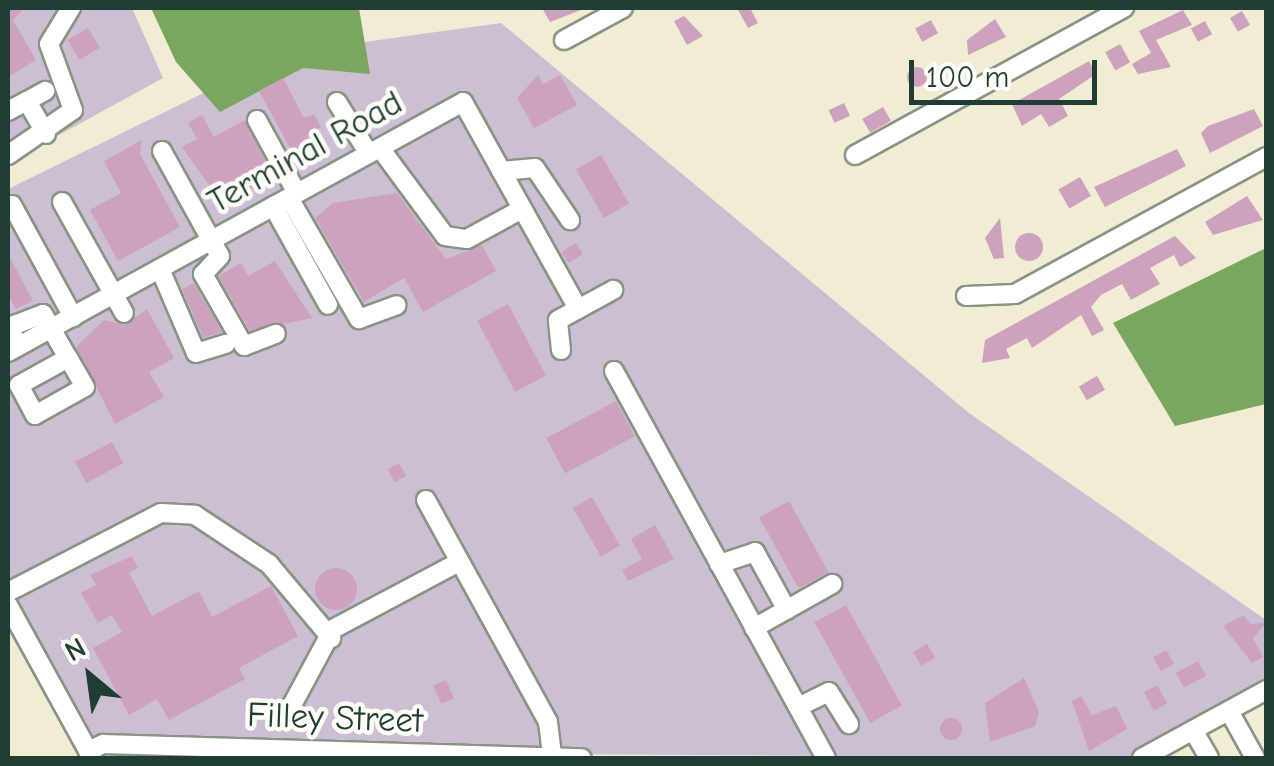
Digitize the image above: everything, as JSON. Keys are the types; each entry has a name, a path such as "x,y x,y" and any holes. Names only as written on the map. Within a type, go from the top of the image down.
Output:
{"street":[{"path":"8,155 46,134 73,110 49,44 71,8"},
{"path":"564,40 624,8"},
{"path":"855,155 1092,15 1124,8"},
{"path":"8,112 45,91"},
{"path":"27,101 46,134"},
{"path":"337,102 444,236 467,238 522,209"},
{"name":"Terminal Road","path":"13,350 463,102 578,309"},
{"path":"257,120 328,305"},
{"path":"162,151 211,240 219,260 204,274 244,346 276,334"},
{"path":"966,296 1014,294 1266,157"},
{"path":"501,171 536,168 570,220"},
{"path":"287,199 359,319 397,305"},
{"path":"62,202 124,313"},
{"path":"12,205 72,317"},
{"path":"160,268 196,353 226,344"},
{"path":"562,350 558,320 613,290"},
{"path":"13,350 8,326 32,313 52,328 68,358"},
{"path":"614,371 826,758"},
{"path":"426,500 548,722 552,757"},
{"path":"8,592 161,513 195,515 270,564 331,638"},
{"path":"719,564 755,552 787,610"},
{"path":"284,720 331,638 459,562"},
{"path":"754,628 832,584"},
{"path":"9,612 90,755"},
{"path":"1142,758 1266,690"},
{"path":"798,707 829,692 849,724"},
{"path":"1229,710 1255,758"},
{"path":"1194,730 1209,758"},
{"name":"Filley Street","path":"90,755 582,758"}],"shaded area":[{"path":"8,8 132,8 163,78 8,163"},
{"path":"501,23 969,413 1266,620 1266,689 1130,758 88,751 8,603 8,189 285,53"}],"green space":[{"path":"151,8 359,8 370,74 303,68 220,112 176,62"},
{"path":"1266,248 1266,404 1175,426 1113,323"}],"building":[{"path":"8,8 24,8 13,20 36,60 8,77"},
{"path":"542,8 586,8 550,22"},
{"path":"737,8 750,8 758,23 748,28"},
{"path":"1183,10 1192,25 1156,40 1171,67 1138,74 1132,64 1151,53 1139,31"},
{"path":"1242,11 1250,25 1238,32 1230,18"},
{"path":"684,16 703,36 687,45 674,21"},
{"path":"995,19 1006,37 968,55 967,40"},
{"path":"931,20 938,33 922,42 915,28"},
{"path":"1205,21 1212,34 1198,42 1191,29"},
{"path":"88,28 100,48 79,60 67,40"},
{"path":"1120,44 1130,62 1115,71 1105,52"},
{"path":"1089,61 1096,74 1059,99 1068,116 1049,127 1041,114 1022,126 1012,104"},
{"path":"917,67 927,77 917,87 907,77"},
{"path":"538,75 543,84 560,75 577,105 534,128 517,98"},
{"path":"283,78 304,118 314,114 321,127 307,135 316,151 297,161 259,91"},
{"path":"844,103 850,116 835,123 829,110"},
{"path":"883,107 891,121 870,133 862,119"},
{"path":"1254,109 1263,126 1210,153 1201,133 1208,126"},
{"path":"202,115 214,137 245,120 274,177 222,203 182,147 197,139 188,123"},
{"path":"142,140 140,154 180,227 118,261 90,210 121,193 104,161"},
{"path":"1177,149 1186,166 1105,207 1094,187"},
{"path":"601,155 629,203 604,218 576,170"},
{"path":"1080,177 1091,196 1069,209 1058,190"},
{"path":"397,193 446,259 482,245 496,271 423,312 404,278 364,302 315,218 333,203"},
{"path":"1247,196 1263,220 1213,235 1205,222"},
{"path":"1000,218 1004,258 994,259 985,238"},
{"path":"1029,233 1039,237 1043,247 1039,257 1029,261 1019,257 1015,247 1019,237"},
{"path":"1175,236 1196,258 1180,267 1174,255 1150,268 1160,284 1131,300 1122,284 1101,295 1091,307 1104,330 1092,336 1081,315 1032,348 1027,338 1006,349 1010,358 982,363 985,340"},
{"path":"576,243 583,254 568,263 562,252"},
{"path":"8,254 33,301 16,309 8,294"},
{"path":"275,261 312,318 250,331 218,276 241,263 248,276"},
{"path":"194,283 222,332 203,338 182,289"},
{"path":"508,304 546,376 515,392 477,320"},
{"path":"147,309 174,358 149,372 164,397 115,424 76,347 104,320 125,325"},
{"path":"1097,376 1105,390 1087,400 1079,387"},
{"path":"616,401 635,436 565,473 546,438"},
{"path":"112,442 123,463 86,483 75,462"},
{"path":"399,463 406,476 395,482 388,469"},
{"path":"592,497 620,545 601,556 573,508"},
{"path":"789,501 828,572 799,588 759,517"},
{"path":"655,525 674,559 628,581 622,570 642,559 631,539"},
{"path":"132,556 138,568 129,573 152,616 199,591 212,617 271,586 298,636 239,668 245,679 169,720 157,699 129,715 93,648 122,632 112,615 98,623 81,593 96,585 90,575"},
{"path":"336,568 351,574 357,589 351,604 336,610 321,604 315,589 321,574"},
{"path":"846,605 902,706 870,723 815,622"},
{"path":"1244,615 1250,624 1266,623 1253,638 1263,657 1252,663 1223,626"},
{"path":"927,644 935,658 921,666 913,652"},
{"path":"1166,650 1174,664 1161,671 1153,658"},
{"path":"1198,661 1206,676 1184,688 1176,673"},
{"path":"1024,678 1039,712 1035,726 990,742 985,703"},
{"path":"446,680 454,698 441,704 433,686"},
{"path":"1157,685 1167,703 1154,711 1144,692"},
{"path":"1081,696 1092,715 1116,706 1127,729 1089,751 1072,701"},
{"path":"951,718 962,729 951,740 940,729"}]}
